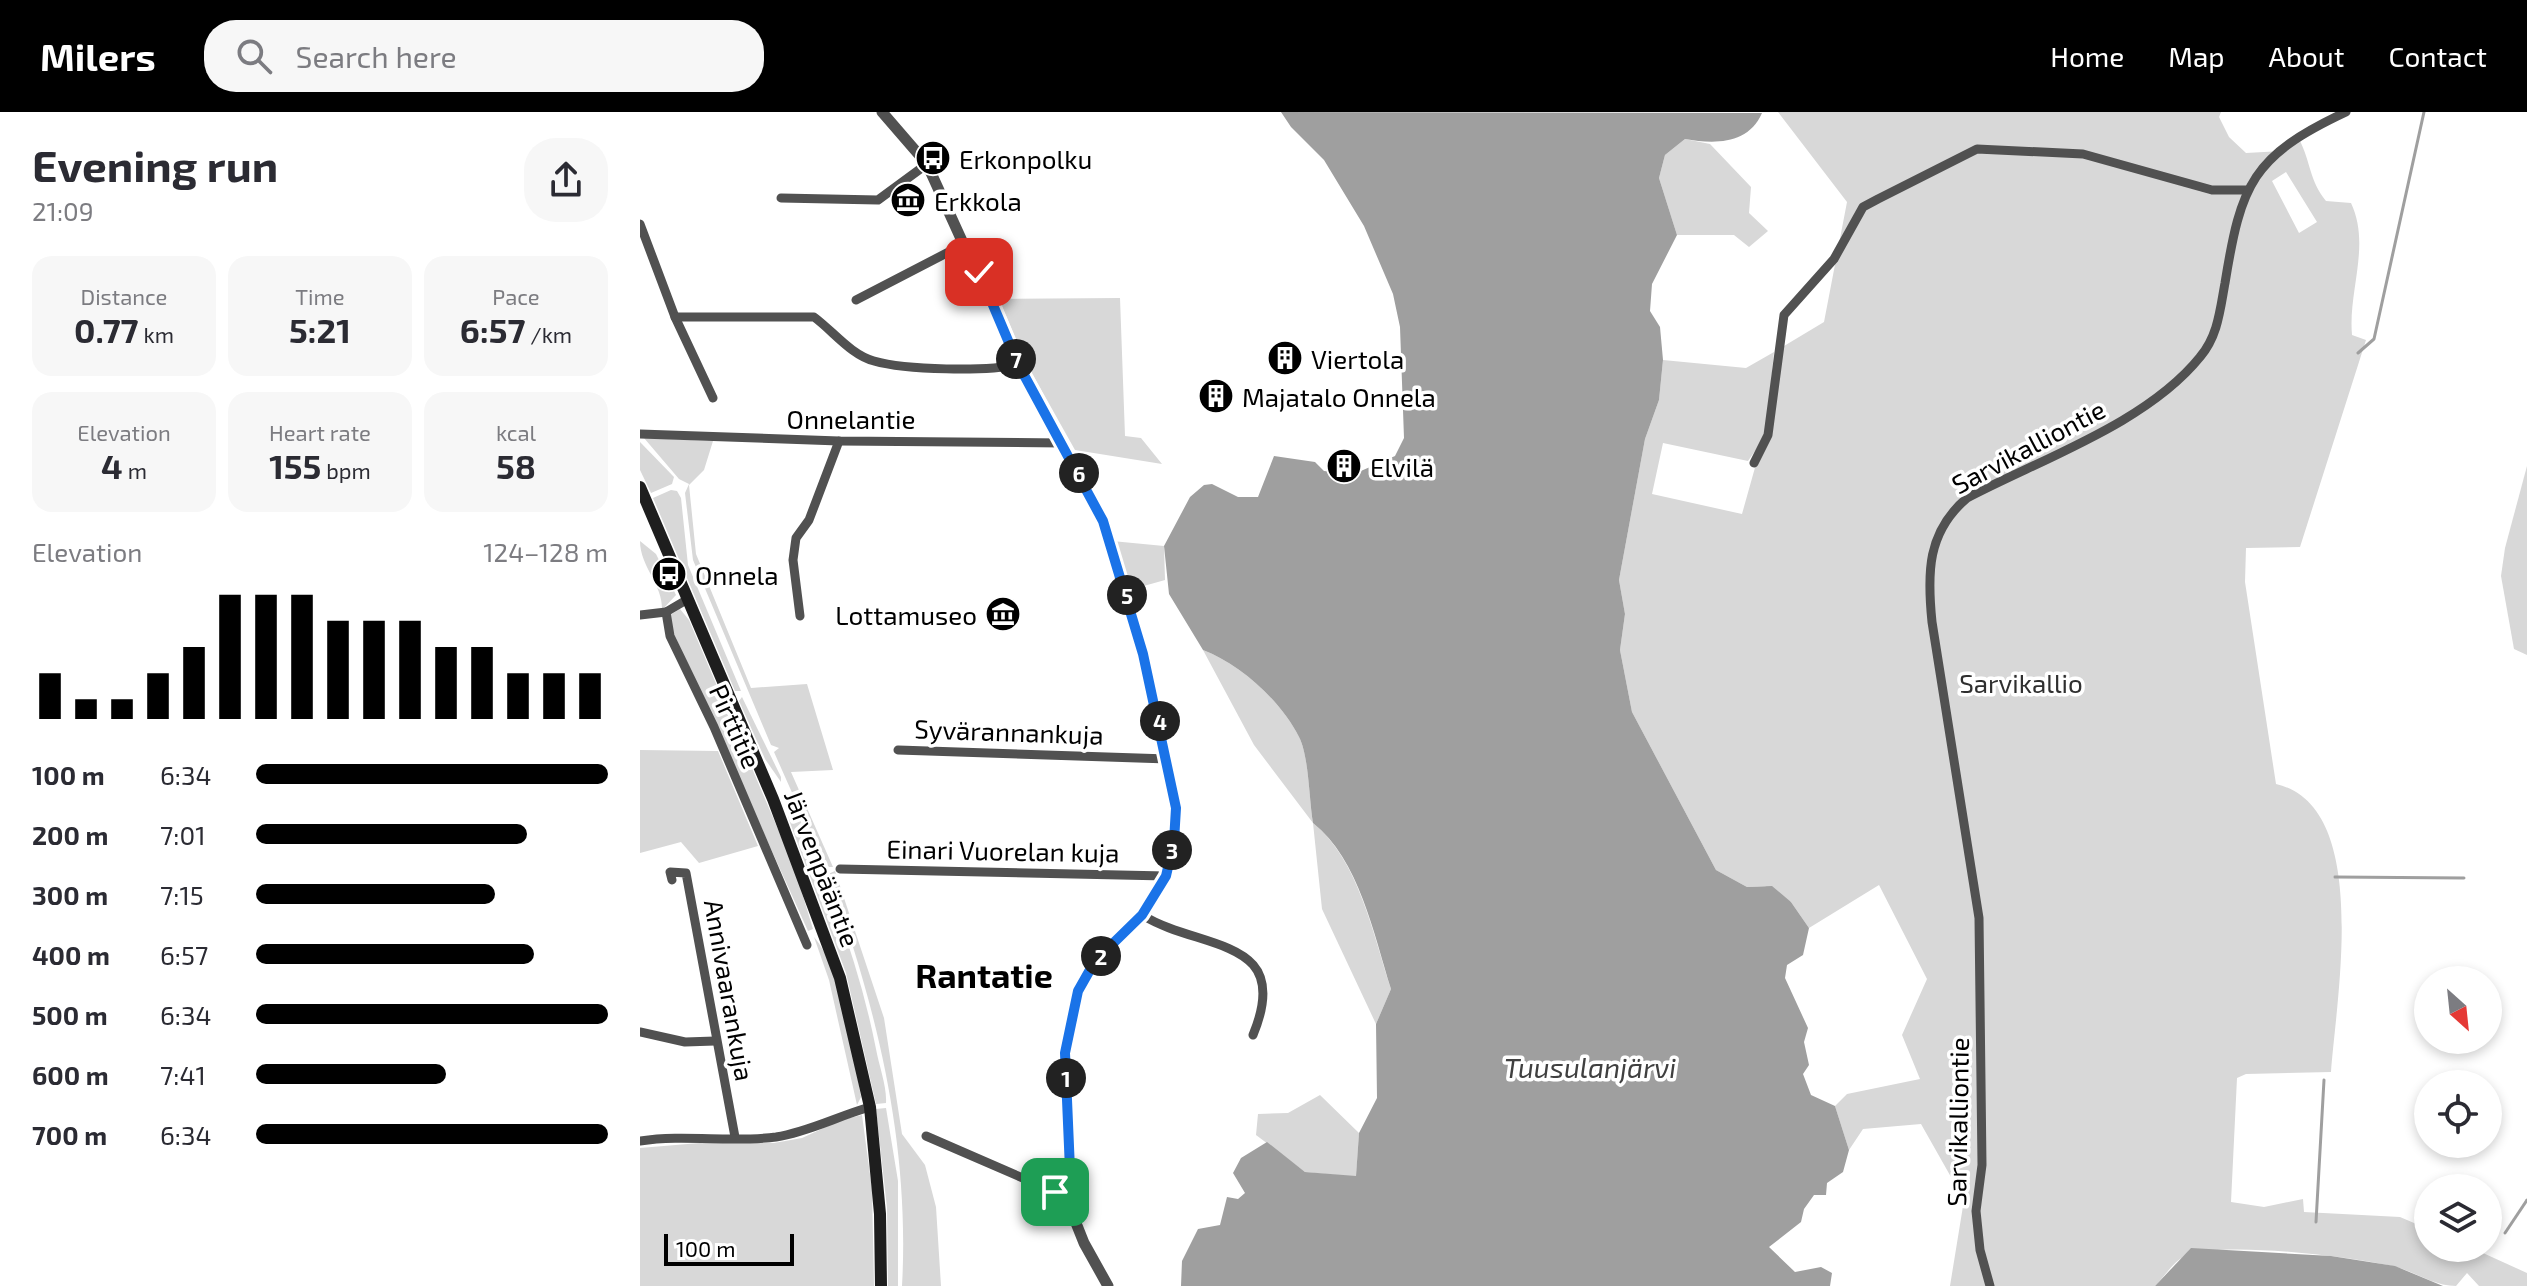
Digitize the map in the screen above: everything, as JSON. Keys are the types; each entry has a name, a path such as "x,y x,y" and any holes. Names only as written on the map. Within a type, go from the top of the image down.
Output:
{"main road":[{"name":"Järvenpääntie","path":"640,487 825,931 851,1014 870,1107 880,1214 881,1286"}],"street":[{"path":"882,112 927,164 966,243 1018,364 1096,504 1112,544 1168,759 1176,808 1174,841 1166,876 1142,915 1095,961 1078,991 1065,1066 1071,1193 1084,1243 1108,1286"},
{"name":"Sarvikalliontie","path":"1990,1286 1980,1250 1976,1211 1982,1165 1979,918 1932,622 1929,585 1933,542 1952,510 1967,498 2124,421 2163,393 2202,355 2219,322 2240,208 2258,170 2284,146 2346,112"},
{"path":"1754,463 1768,435 1784,315 1834,259 1863,207 1977,149 2083,154 2212,190 2248,190"},
{"path":"781,198 878,200 927,164"},
{"path":"640,224 675,317 713,398"},
{"path":"856,300 966,243"},
{"path":"675,317 814,317 854,351 874,361 939,368 1018,364"},
{"name":"Onnelantie","path":"640,434 839,441 1063,443"},
{"path":"800,616 793,560 796,538 809,520 839,441"},
{"path":"640,615 666,612 688,599"},
{"name":"Pirttitie","path":"666,612 670,636 714,727 807,945"},
{"name":"Syvärannankuja","path":"898,750 1168,759"},
{"name":"Einari Vuorelan kuja","path":"840,869 1166,876"},
{"name":"Annivaarankuja","path":"672,880 670,872 686,873 735,1137"},
{"path":"1142,915 1156,924 1239,953 1256,964 1263,987 1253,1035"},
{"path":"640,1032 685,1042 715,1041"},
{"path":"640,1141 774,1137 803,1132 870,1107"},
{"path":"926,1136 1055,1192 1071,1193"}],"green space":[{"name":"Sarvikallio","path":"1778,112 2221,112 2219,117 2229,137 2246,153 2282,151 2299,139 2316,186 2326,201 2351,203 2359,235 2352,335 2366,340 2300,547 2246,548 2245,582 2276,784 2306,800 2326,828 2337,866 2341,955 2331,1072 2246,1074 2237,1078 2231,1202 2264,1207 2303,1199 2304,1212 2400,1217 2414,1223 2414,1262 2502,1262 2527,1273 2527,1286 2479,1286 2467,1273 2456,1286 2373,1262 2287,1252 2227,1250 2203,1251 2181,1258 2155,1286 1950,1286 1964,1200 1921,1124 1863,1129 1849,1150 1835,1106 1847,1094 1920,1079 1902,1035 1927,979 1879,885 1809,928 1791,902 1765,886 1747,887 1716,870 1632,712 1620,650 1625,614 1619,580 1645,439 1659,400 1663,360 1746,368 1774,352 1766,435 1748,461 1663,443 1652,494 1742,514 1756,464 1770,436 1779,349 1824,322 1847,202","holes":["2286,172 2317,222 2299,233 2272,181"]},
{"path":"1685,139 1710,144 1751,187 1749,213 1768,231 1749,247 1734,235 1677,235 1659,178 1665,155"},
{"path":"1120,298 1125,436 1141,438 1162,464 1075,450 1024,359 999,299"},
{"path":"644,438 713,441 704,470 689,485 696,554 751,688 807,684 833,770 791,772 833,867 825,867 774,752 779,748 771,745 693,560 685,493 689,484 679,479"},
{"path":"640,442 674,477 672,484 651,493 640,470"},
{"path":"2527,466 2527,655 2514,649 2501,576 2505,548"},
{"path":"671,490 677,491 681,498 688,565 741,691 735,691 653,498"},
{"path":"640,541 656,554 676,595 662,610 659,592 644,559"},
{"path":"1112,541 1164,546 1165,580 1126,591"},
{"path":"680,609 689,620 794,867 813,929 808,931 671,627 670,615"},
{"path":"1203,650 1245,674 1282,710 1291,724 1305,755 1313,823 1254,745"},
{"path":"742,697 781,782 765,759 739,701"},
{"path":"640,750 718,751 758,846 699,863 681,842 640,853"},
{"path":"787,798 791,799 841,922 869,1017 886,1103 876,1104 846,973 789,820"},
{"path":"1313,823 1342,857 1371,923 1391,989 1376,1024 1322,909"},
{"path":"835,871 884,1018 902,1134 925,1165 936,1207 941,1286 902,1286 901,1180 895,1128 875,1025 828,874"},
{"path":"814,937 824,952 840,991 861,1097 857,1105 829,980"},
{"path":"1320,1095 1359,1133 1356,1177 1305,1172 1256,1135 1258,1114 1288,1113"},
{"path":"886,1108 898,1181 898,1286 888,1286 887,1208 876,1109"},
{"path":"862,1115 872,1189 874,1286 640,1286 640,1148 723,1141 774,1143 802,1138 841,1120"}],"water":[{"name":"Tuusulanjärvi","path":"1281,112 1762,113 1756,124 1739,137 1707,142 1685,139 1665,155 1659,178 1677,235 1652,284 1650,311 1660,327 1663,360 1659,400 1645,439 1619,580 1625,614 1620,650 1632,712 1716,870 1747,887 1772,886 1791,902 1809,928 1803,955 1787,965 1785,978 1808,1028 1804,1042 1809,1065 1803,1074 1811,1095 1835,1106 1849,1150 1843,1172 1827,1183 1826,1195 1814,1195 1804,1209 1801,1222 1769,1247 1795,1272 1821,1267 1832,1273 1830,1286 1181,1286 1182,1261 1198,1229 1220,1225 1227,1197 1238,1199 1245,1193 1233,1173 1241,1158 1267,1142 1305,1172 1356,1176 1359,1133 1377,1098 1376,1024 1391,989 1371,922 1353,877 1329,838 1313,823 1307,766 1299,737 1282,710 1258,685 1231,664 1203,650 1169,594 1164,546 1190,497 1204,485 1212,484 1238,497 1258,497 1274,456 1315,462 1324,471 1354,474 1395,456 1404,438 1400,327 1393,294 1364,226 1324,160 1291,127"},
{"path":"2191,1248 2331,1256 2395,1266 2443,1286 2155,1286"}],"waterway":[{"path":"2358,353 2374,339 2424,112"},
{"path":"2335,877 2464,878"},
{"path":"2316,1222 2324,1080"},
{"path":"2505,1233 2527,1200"}],"place":[{"name":"Erkonpolku","path":"933,158"},
{"name":"Erkkola","path":"908,200"},
{"name":"Viertola","path":"1285,358"},
{"name":"Majatalo Onnela","path":"1216,396"},
{"name":"Elvilä","path":"1344,466"},
{"name":"Onnela","path":"669,574"},
{"name":"Lottamuseo","path":"1003,614"}],"district":[{"name":"Rantatie","path":"984,974"}],"route":[{"path":"979,272 1018,364 1096,504 1112,544 1165,741 1176,808 1174,841 1166,876 1142,915 1095,961 1078,991 1065,1053 1071,1193 1055,1192"}]}
